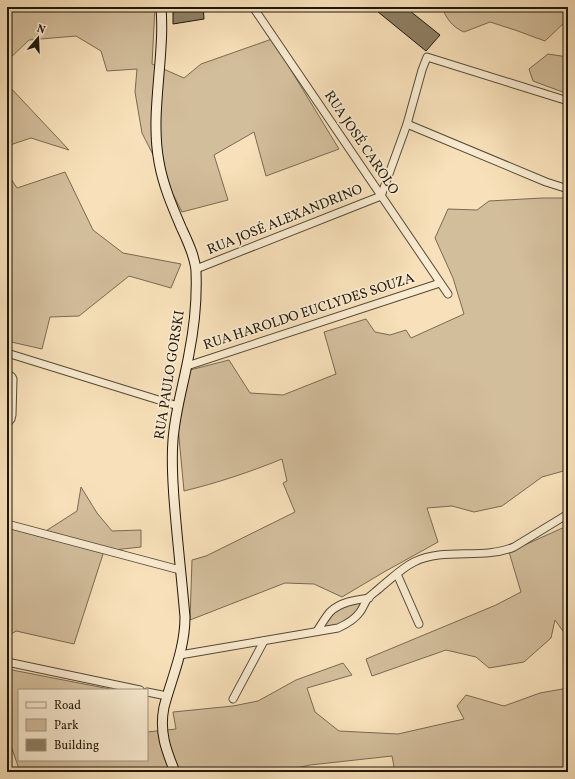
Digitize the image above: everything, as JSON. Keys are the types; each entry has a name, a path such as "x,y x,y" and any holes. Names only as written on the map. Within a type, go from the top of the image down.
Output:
{"street":[{"name":"RUA PAULO GORSKI","path":"161,7 162,41 156,128 158,162 166,191 190,246 196,269 195,308 191,343 174,425 172,458 173,491 185,617 180,655 162,716 162,734 167,753 175,772"},
{"name":"RUA JOSÉ CAROLO","path":"253,7 448,294"},
{"name":"RUA JOSÉ ALEXANDRINO","path":"196,269 381,196 407,124 426,57 568,101"},
{"path":"407,124 546,182 568,189"},
{"name":"RUA HAROLDO EUCLYDES SOUZA","path":"187,366 440,283"},
{"path":"7,353 178,406"},
{"path":"7,373 13,379 12,415 7,424"},
{"path":"180,655 331,629 345,625 361,611 369,598 397,574 422,558 506,550 514,547 568,514"},
{"path":"7,524 180,570"},
{"path":"397,574 419,624"},
{"path":"317,631 330,612 342,604 369,598"},
{"path":"233,699 264,640"},
{"path":"7,662 135,689"},
{"path":"148,692 167,696"}],"green space":[{"path":"7,7 155,7 152,64 184,78 201,64 272,39 339,149 266,176 254,132 214,155 228,200 182,212 142,133 135,92 137,69 107,71 101,51 76,36 29,40 7,61"},
{"path":"442,7 568,7 568,21 566,21 545,41 490,22 464,32 456,28 450,22"},
{"path":"548,54 568,57 568,94 533,81 529,69"},
{"path":"7,84 69,150 31,138 7,146"},
{"path":"65,172 93,230 123,253 181,264 171,288 129,276 79,316 50,317 42,349 7,341 7,173 17,188"},
{"path":"568,198 568,472 567,470 542,477 502,506 474,512 452,506 427,508 438,542 342,597 314,584 285,583 190,620 192,560 206,556 295,512 283,483 287,481 282,459 233,477 184,491 178,427 190,370 229,360 250,393 283,395 336,374 324,332 366,319 375,332 390,335 406,330 411,338 464,314 453,278 435,238 448,209 477,210 489,201"},
{"path":"81,487 97,513 112,531 141,530 141,547 104,551 74,644 16,631 7,637 7,527 38,536 77,511"},
{"path":"567,526 568,638 555,620 551,638 524,662 489,668 476,657 446,650 372,676 366,659 496,605 521,592 509,552"},
{"path":"363,602 355,613 347,620 324,628 335,612 350,605"},
{"path":"343,663 352,675 307,688 315,712 339,731 398,734 464,719 457,706 466,695 504,706 540,693 568,688 568,772 395,772 392,756 310,765 280,772 20,772 7,734 7,669 110,689 18,689 18,761 148,761 148,732 176,729 173,712 233,706 258,701 296,680"}],"building":[{"path":"173,7 203,7 204,19 173,24"},
{"path":"372,7 405,7 440,35 426,51"}]}
